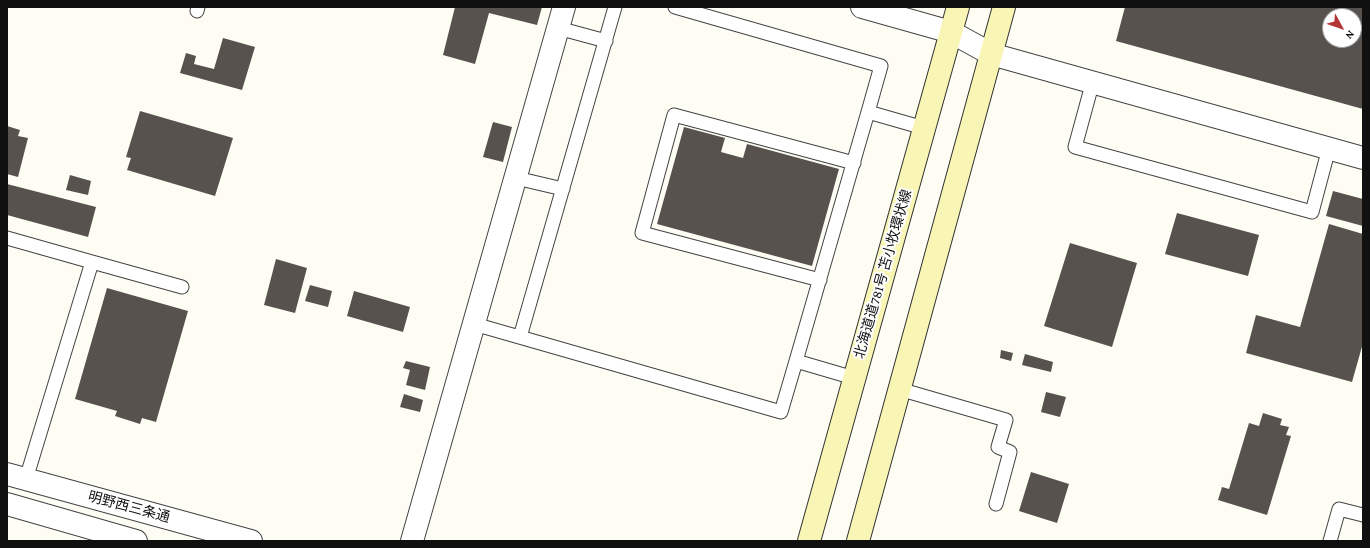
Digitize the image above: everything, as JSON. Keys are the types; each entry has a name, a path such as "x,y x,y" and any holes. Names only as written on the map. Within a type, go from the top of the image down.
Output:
{"main road":[{"name":"北海道道781号 苫小牧環状線","path":"809,541 958,7"},
{"path":"858,541 1004,7"}],"street":[{"path":"412,541 564,7"},
{"path":"862,7 951,32 991,54 1093,81 1363,158"},
{"name":"明野西三条通","path":"17,477 252,541"},
{"path":"7,504 136,541"}],"lane":[{"path":"520,337 615,7"},
{"path":"474,324 781,412 881,66 675,7"},
{"path":"558,28 606,41"},
{"path":"1093,81 1075,147 1312,212 1329,148"},
{"path":"868,112 924,128"},
{"path":"820,280 642,233 674,115 854,163"},
{"path":"516,178 563,189"},
{"path":"7,238 182,287"},
{"path":"17,477 92,262"},
{"path":"796,361 854,378"},
{"path":"899,389 1006,420 998,447 1010,452 996,504"},
{"path":"1330,541 1339,509 1363,515"}],"building":[{"path":"455,7 542,7 537,25 489,13 475,64 443,55"},
{"path":"1125,7 1363,7 1363,109 1116,41"},
{"path":"223,38 255,47 242,90 180,73 186,53 196,56 194,64 214,69"},
{"path":"140,111 233,138 215,196 127,170 131,158 126,157"},
{"path":"493,122 512,127 503,162 483,157"},
{"path":"7,126 20,130 18,136 28,138 18,177 7,174"},
{"path":"684,127 725,138 721,152 743,158 747,144 839,169 812,266 657,224"},
{"path":"70,175 91,181 88,195 66,190"},
{"path":"7,184 96,207 88,237 7,215"},
{"path":"1333,191 1363,199 1363,226 1326,216"},
{"path":"1177,213 1259,235 1248,276 1165,254"},
{"path":"1329,224 1363,234 1363,343 1352,382 1246,353 1256,315 1300,327"},
{"path":"1070,243 1137,263 1112,347 1044,326"},
{"path":"276,259 307,268 295,313 264,305"},
{"path":"310,285 332,291 328,307 305,301"},
{"path":"107,288 188,311 156,422 142,418 140,424 115,416 117,411 75,399"},
{"path":"354,291 410,307 403,332 347,316"},
{"path":"1001,350 1013,353 1011,361 1000,358"},
{"path":"1025,354 1053,362 1051,372 1022,365"},
{"path":"406,361 430,367 425,390 406,385 410,370 403,368"},
{"path":"1046,392 1066,397 1060,417 1041,412"},
{"path":"404,394 423,400 420,412 400,407"},
{"path":"1263,413 1282,419 1280,425 1289,427 1286,435 1291,436 1267,515 1218,500 1222,487 1229,489 1249,423 1259,426"},
{"path":"1031,472 1069,484 1057,523 1019,511"}]}
